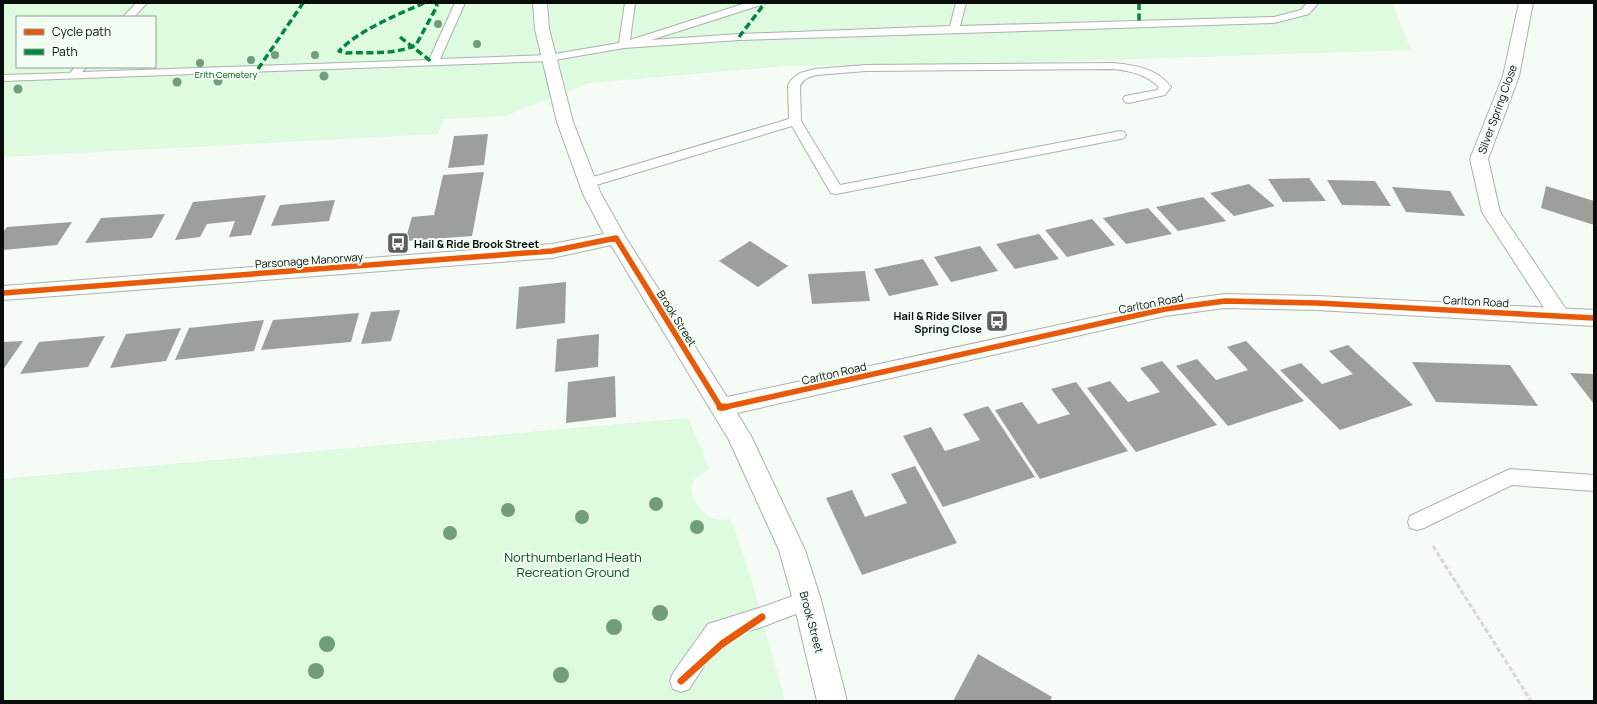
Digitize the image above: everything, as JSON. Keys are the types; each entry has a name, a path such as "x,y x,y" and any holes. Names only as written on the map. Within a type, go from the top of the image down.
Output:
{"street":[{"name":"Brook Street","path":"540,3 542,29 565,122 588,183 616,238 739,436 792,550 807,600 832,701"},
{"name":"Silver Spring Close","path":"1526,3 1511,76 1479,159 1491,212 1559,315"},
{"name":"Parsonage Manorway","path":"3,293 552,251 616,238"},
{"name":"Carlton Road","path":"721,408 1165,309 1225,301 1317,303 1594,318"}],"lane":[{"path":"129,16 142,3"},
{"path":"433,63 460,3"},
{"path":"624,45 630,3"},
{"path":"624,45 757,3"},
{"path":"954,29 961,3"},
{"path":"3,78 485,62 549,58 624,45 739,37 1274,20 1305,12 1312,3"},
{"path":"1120,135 836,190 795,121 794,86 797,80 804,75 815,72 866,68 1113,66 1132,68 1147,72 1155,77 1165,87 1161,93 1129,99"},
{"path":"73,76 80,68"},
{"path":"588,183 795,121"},
{"path":"1417,522 1510,477 1594,483"},
{"path":"681,681 715,631 762,617 807,600"}],"path":[{"path":"1417,522 1531,701"}],"green space":[{"name":"Erith Cemetery","path":"3,3 1392,3 1411,50 983,64 786,66 589,83 505,116 443,119 438,134 3,157"},
{"name":"Northumberland Heath Recreation Ground","path":"688,418 709,469 694,480 692,492 694,499 702,511 713,519 731,519 750,575 785,701 3,701 3,479"}],"building":[{"path":"488,134 484,165 448,168 454,136"},
{"path":"484,172 472,236 405,241 412,217 434,215 443,175"},
{"path":"1309,178 1326,201 1283,202 1268,179"},
{"path":"1327,180 1375,181 1391,206 1342,205"},
{"path":"1249,184 1275,206 1234,216 1210,193"},
{"path":"1546,186 1594,201 1594,225 1541,208"},
{"path":"1392,187 1450,191 1465,216 1406,212"},
{"path":"266,195 251,235 229,237 235,221 207,224 200,237 175,240 193,202"},
{"path":"1203,197 1226,221 1178,231 1156,207"},
{"path":"335,200 329,221 271,226 280,205"},
{"path":"1148,208 1172,234 1126,244 1103,218"},
{"path":"165,214 152,238 85,243 101,218"},
{"path":"1092,219 1115,245 1067,257 1045,230"},
{"path":"72,222 57,245 3,250 3,232 7,227"},
{"path":"1039,234 1059,259 1015,269 996,244"},
{"path":"750,241 788,266 758,287 719,261"},
{"path":"980,246 998,271 951,282 934,257"},
{"path":"923,259 939,285 889,296 874,269"},
{"path":"865,271 870,301 812,304 808,274"},
{"path":"566,282 565,323 516,329 519,287"},
{"path":"400,310 391,341 361,344 371,312"},
{"path":"359,313 351,342 261,350 273,320"},
{"path":"264,320 254,351 175,360 189,328"},
{"path":"181,328 166,361 110,368 126,334"},
{"path":"599,334 598,367 555,372 557,339"},
{"path":"105,336 88,367 20,374 39,342"},
{"path":"23,341 3,370 3,342"},
{"path":"1246,341 1304,401 1228,426 1176,366 1197,359 1216,380 1248,370 1227,347"},
{"path":"1348,345 1413,405 1340,430 1280,370 1301,363 1322,384 1353,374 1329,351"},
{"path":"1162,361 1217,425 1136,452 1087,388 1110,381 1128,402 1160,392 1140,368"},
{"path":"1412,362 1510,365 1538,406 1436,402"},
{"path":"1570,373 1594,374 1594,404"},
{"path":"615,376 616,417 566,423 568,382"},
{"path":"1076,382 1128,451 1040,479 995,410 1022,402 1038,424 1070,414 1051,389"},
{"path":"988,406 1035,477 943,507 903,436 931,427 945,451 980,440 963,414"},
{"path":"915,466 957,543 862,575 826,498 852,490 865,517 907,503 891,474"},
{"path":"978,654 1052,697 1050,701 953,701"}],"marked path":[{"path":"258,69 303,3"},
{"path":"424,3 365,33 344,46 339,51 346,53 392,52 416,45 437,6 436,3"},
{"path":"739,37 765,3"},
{"path":"1139,3 1139,23"},
{"path":"400,37 433,63"}],"cycle path":[{"path":"3,293 552,251 616,238 721,408 1165,309 1225,301 1317,303 1594,318"},
{"path":"681,681 722,644 762,617"}],"place":[{"name":"Hail & Ride Brook Street","path":"398,243"},
{"name":"Hail & Ride Silver Spring Close","path":"997,321"}]}
